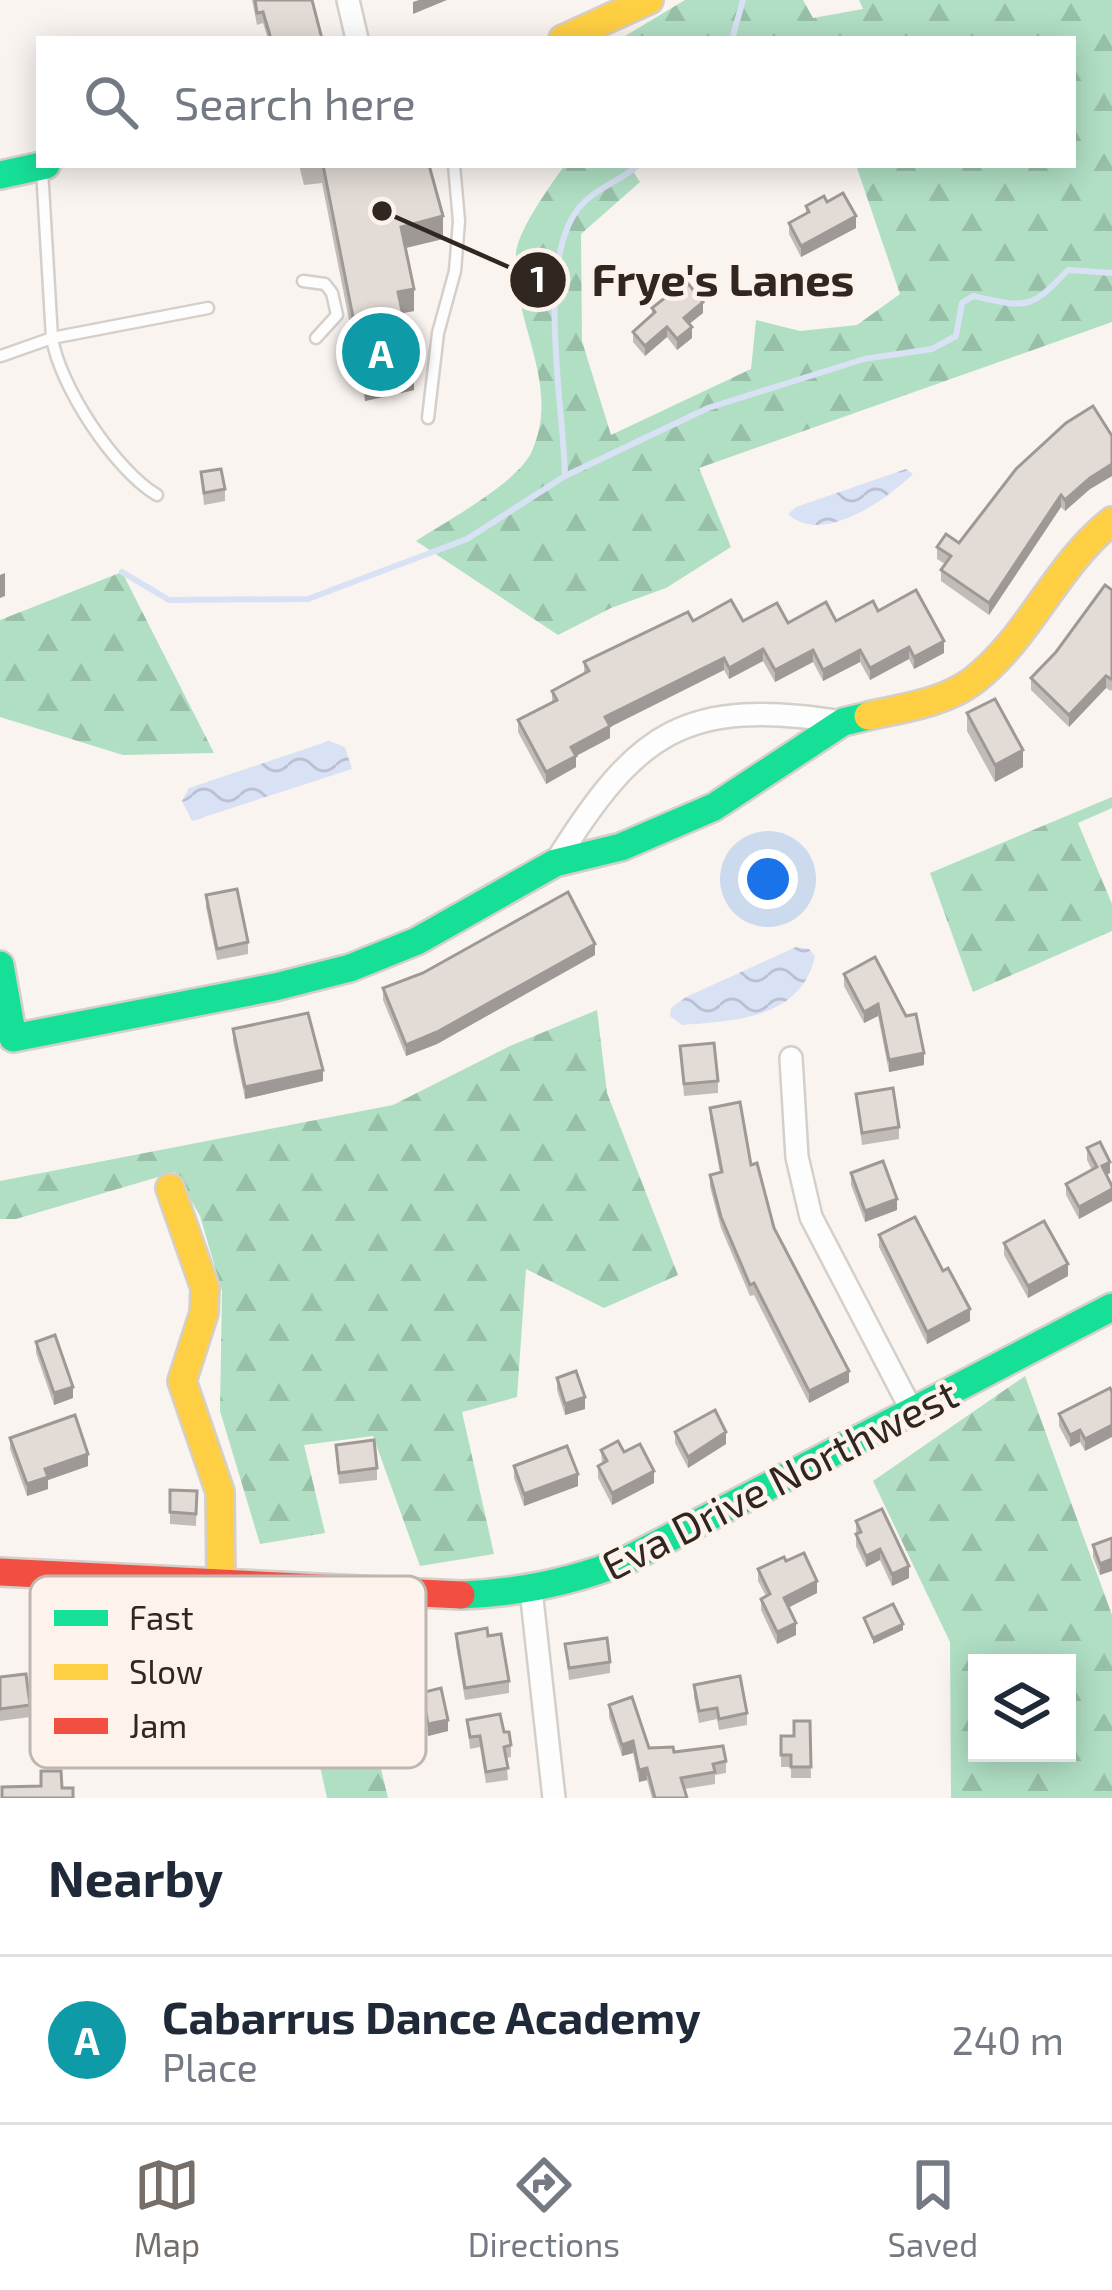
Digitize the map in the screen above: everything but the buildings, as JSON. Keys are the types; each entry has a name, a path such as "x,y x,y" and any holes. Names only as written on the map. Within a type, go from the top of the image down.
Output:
{"street":[{"path":"349,0 356,36"},
{"path":"569,36 643,2"},
{"path":"0,176 36,168"},
{"path":"0,965 14,1038 350,968 417,941 555,863 621,847 714,807 843,722 941,698 972,682 1022,631 1089,539 1112,521"},
{"path":"555,863 617,773 669,734 700,721 743,713 843,722"},
{"path":"791,1058 797,1157 812,1217 912,1412"},
{"path":"170,1188 205,1288 205,1313 182,1381 220,1492 221,1576"},
{"name":"Eva Drive Northwest","path":"426,1594 531,1590 618,1564 1112,1307"},
{"name":"Eva Drive Northwest","path":"0,1572 98,1576"},
{"path":"531,1590 554,1798"}],"lane":[{"path":"44,168 52,338 68,389 112,453 158,495"},
{"path":"428,418 438,333 455,271 459,221 454,168"},
{"path":"303,280 325,284 337,315 316,338"},
{"path":"2,356 52,338 208,308"}],"green space":[{"path":"685,0 803,0 813,18 863,9 859,0 1112,0 1112,322 699,468 731,547 666,588 611,608 558,635 416,541 497,488 532,451 541,401 516,279 516,253 529,220 563,168 631,168 640,182 581,234 582,341 611,435 751,369 756,320 800,331 857,325 900,294 857,168 1076,168 1076,36 625,36"},
{"path":"122,572 214,753 123,755 0,717 0,620"},
{"path":"1112,797 1112,808 1078,823 1112,904 1112,931 973,992 930,873"},
{"path":"597,1010 607,1093 678,1275 604,1308 526,1269 517,1397 462,1412 494,1554 420,1566 373,1436 304,1445 325,1533 260,1544 220,1411 222,1291 200,1216 175,1172 16,1219 0,1219 0,1181 393,1105 510,1046"},
{"path":"1025,1376 1112,1615 1112,1798 951,1798 950,1642 873,1481"},
{"path":"320,1768 381,1768 388,1798 327,1798"}],"water":[{"path":"906,469 913,474 853,516 818,525 802,523 788,514 796,507"},
{"path":"329,741 345,747 352,769 192,821 182,801 189,788"},
{"path":"796,947 809,949 815,956 808,977 781,1004 763,1013 722,1021 682,1025 670,1016 671,1008 686,997"}],"waterway":[{"path":"733,36 743,0"},
{"path":"565,476 555,338 558,265 565,234 578,209 634,168"},
{"path":"122,572 169,600 308,599 467,539 565,476 708,408 864,359 932,349 956,336 962,303 973,296 1017,304 1045,293 1068,270 1112,273"}],"traffic: fast":[{"path":"0,175 36,167"},
{"path":"0,965 13,1038 350,968 417,941 555,863 621,847 714,807 843,722 868,716"},
{"path":"461,1595 546,1585 627,1560 1112,1307"}],"traffic: slow":[{"path":"570,36 649,0"},
{"path":"868,716 936,700 973,681 1011,644 1075,558 1112,521"},
{"path":"170,1188 205,1288 204,1313 182,1381 220,1492 221,1576"}],"traffic: jam":[{"path":"0,1572 80,1576"},
{"path":"426,1593 461,1595"}],"place":[{"name":"Frye's Lanes","path":"382,211"},
{"name":"Cabarrus Dance Academy","path":"381,352"}]}
